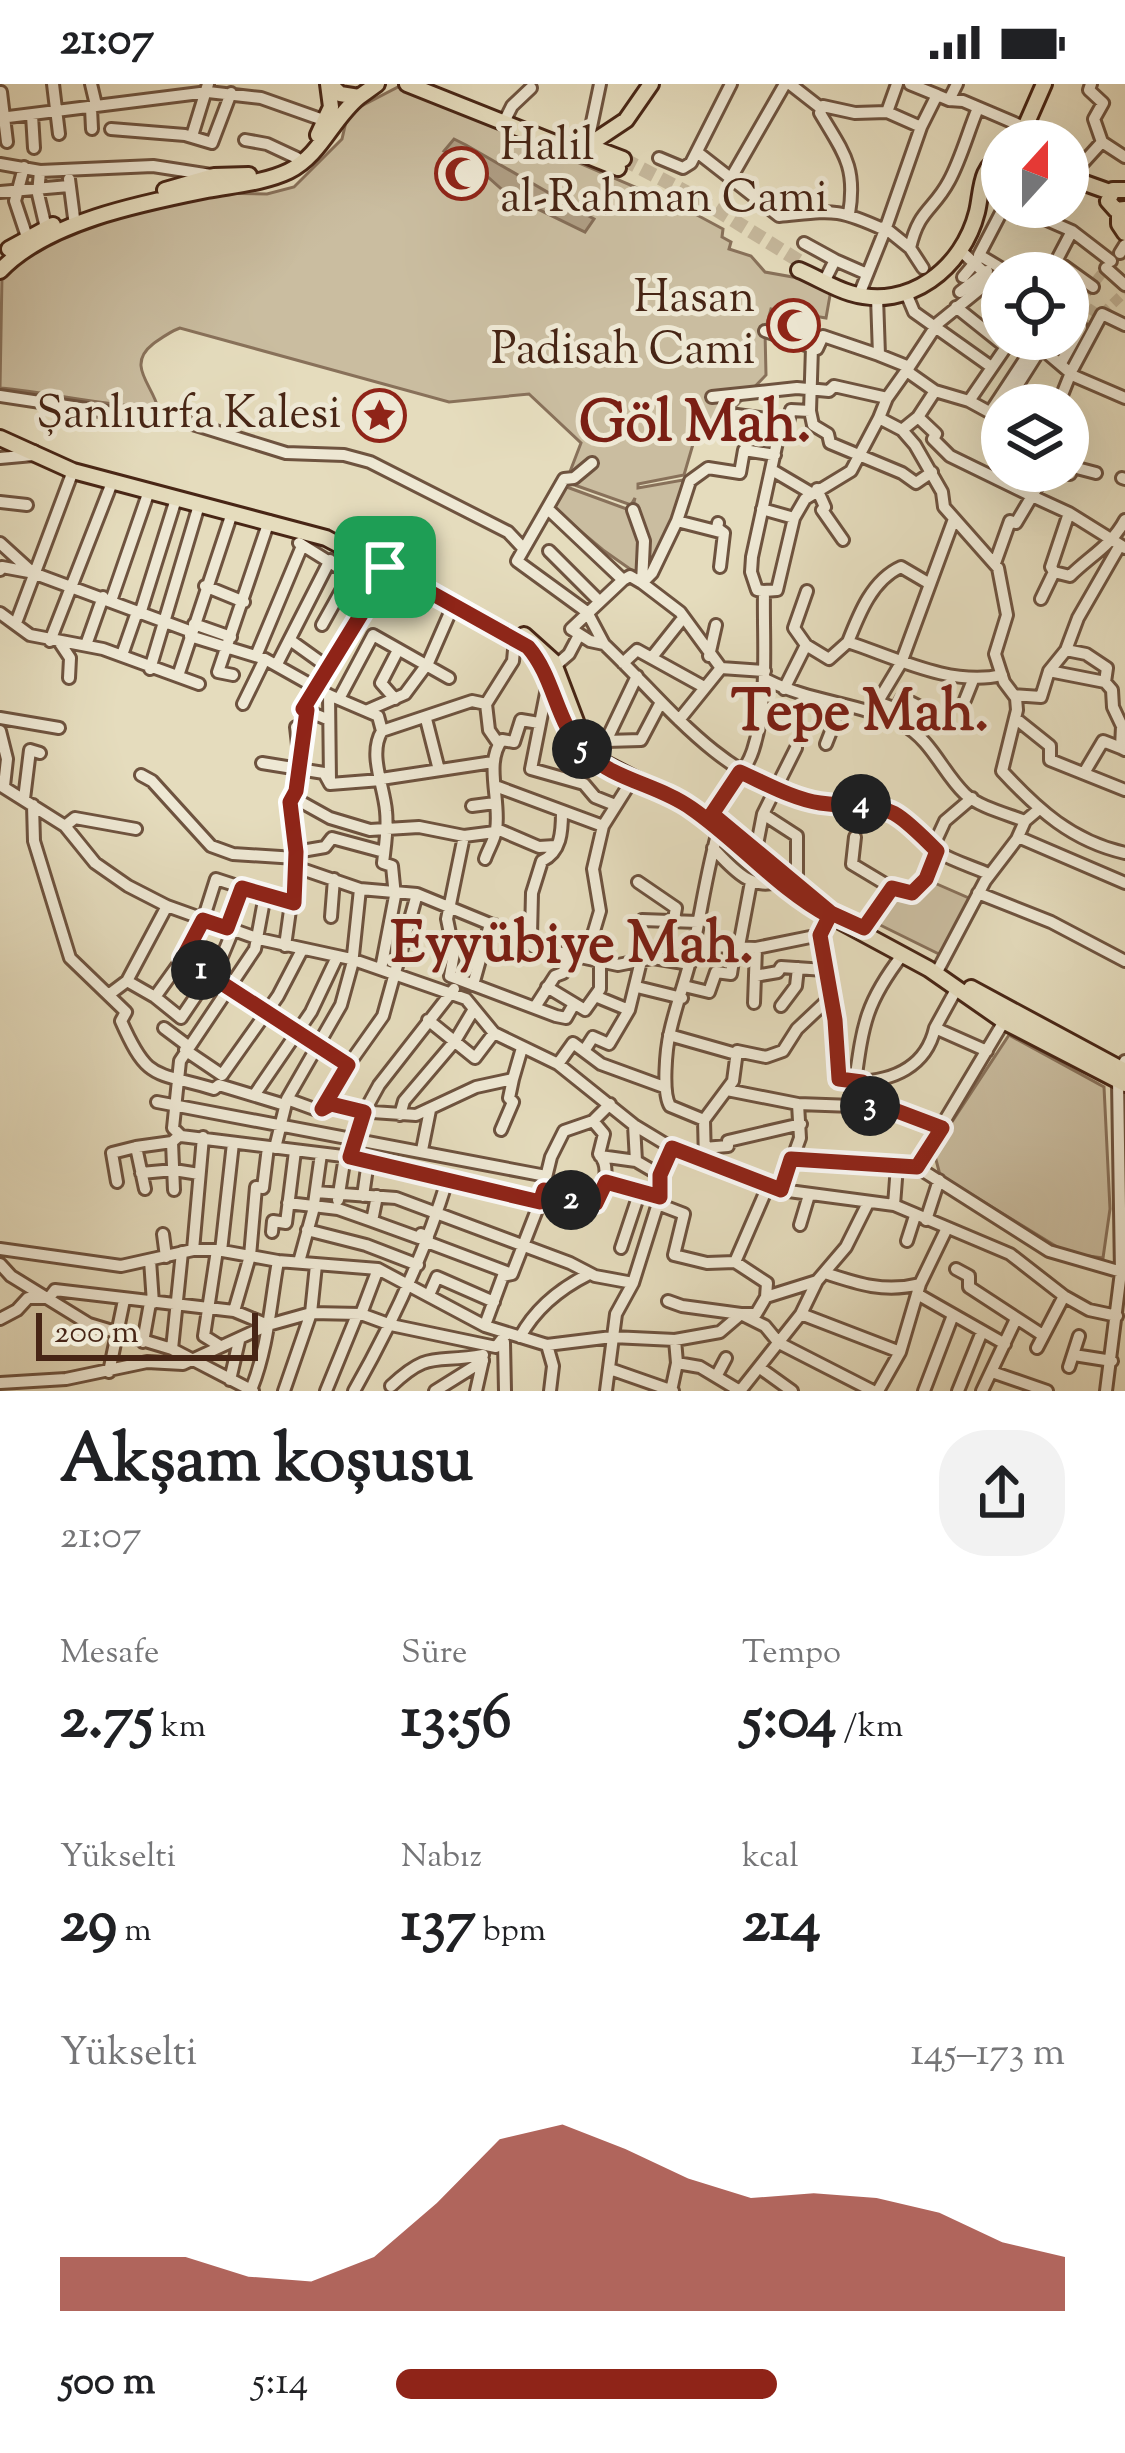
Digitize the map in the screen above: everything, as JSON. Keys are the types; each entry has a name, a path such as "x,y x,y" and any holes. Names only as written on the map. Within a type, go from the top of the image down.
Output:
{"main road":[{"path":"329,84 340,94 358,97"},
{"path":"0,258 27,237 74,218 214,176 266,172 297,158 326,122 332,106 329,84"},
{"path":"407,84 621,164 439,86"},
{"path":"586,146 626,120 650,84"},
{"path":"1027,120 1044,84"},
{"path":"0,271 14,256 65,230 177,196 286,172 311,154 358,97 378,86"},
{"path":"981,167 972,210 951,257 922,282 861,290 801,267 850,293 877,297 924,286 952,262 977,211 981,187"},
{"path":"1089,189 1117,200 1119,224 1125,233"},
{"path":"0,434 73,471 326,538 515,639 552,673 564,721 586,754 716,821 779,881 830,915 1008,1016 1123,1073"},
{"path":"34,451 318,528 530,638 583,740 601,746 716,821 830,915 939,968 1008,1016"}],"street":[{"path":"53,84 59,134"},
{"path":"92,84 92,129"},
{"path":"132,84 135,101"},
{"path":"150,84 150,100"},
{"path":"261,98 267,84"},
{"path":"586,146 601,84"},
{"path":"659,158 683,168 698,152 731,84"},
{"path":"730,178 788,84 822,109"},
{"path":"887,112 897,84"},
{"path":"910,84 998,120"},
{"path":"861,290 921,127 957,84"},
{"path":"1091,84 1088,90 1103,103 1094,119 1102,142 1125,157"},
{"path":"3,118 208,88 261,98 326,122"},
{"path":"192,136 208,88"},
{"path":"507,116 531,88"},
{"path":"1,92 7,142"},
{"path":"111,129 192,136 212,143 231,93"},
{"path":"849,214 851,170 842,142 820,113 823,106 841,112 843,108 855,113 887,112 921,127"},
{"path":"910,248 920,217 952,177 978,108"},
{"path":"32,116 34,148"},
{"path":"245,140 297,158"},
{"path":"1089,156 1102,142"},
{"path":"698,152 779,216 819,209 849,214 884,229 910,248 922,268"},
{"path":"0,164 40,171 153,166 214,176"},
{"path":"24,167 15,194 17,215 27,237"},
{"path":"69,170 74,218"},
{"path":"40,171 46,228"},
{"path":"0,192 69,186"},
{"path":"1067,228 1116,257 1125,285"},
{"path":"1061,252 1072,231"},
{"path":"804,243 867,274"},
{"path":"826,278 836,260"},
{"path":"952,262 981,269"},
{"path":"952,262 977,327"},
{"path":"963,292 981,281"},
{"path":"782,421 751,568 757,590 764,591 777,590 793,522 814,491 851,471 887,398 963,292 981,281"},
{"path":"1089,284 1093,286"},
{"path":"906,293 914,312 990,367"},
{"path":"877,297 879,355"},
{"path":"1089,327 1102,314 1124,323"},
{"path":"977,327 981,328"},
{"path":"963,348 977,327"},
{"path":"765,331 817,349 823,336 909,367"},
{"path":"812,347 808,389 813,425 828,434 830,443 916,483 932,472"},
{"path":"969,401 996,360"},
{"path":"1056,360 1072,373 1125,398"},
{"path":"1067,384 1076,360"},
{"path":"909,367 908,372 935,391 981,405"},
{"path":"712,397 830,391 834,386 887,398"},
{"path":"902,430 918,417 935,391"},
{"path":"0,396 167,416 286,453 370,461 508,532 524,548"},
{"path":"737,415 788,422 791,410 811,411"},
{"path":"918,417 950,456 1070,513 1119,545"},
{"path":"879,418 902,430 932,472 944,507 995,563 1007,604 994,654 1014,694 1015,718 1001,771 1038,810 1087,841 1125,854"},
{"path":"642,583 652,573 690,482 699,472 708,468 740,473 744,450 775,455"},
{"path":"0,458 34,451"},
{"path":"592,463 574,478 564,479 517,561 587,612 604,644 705,748 740,772 821,803 881,806 906,819 935,849 989,874"},
{"path":"772,470 814,491 843,541"},
{"path":"16,623 73,471"},
{"path":"1089,471 1096,473"},
{"path":"55,642 113,479"},
{"path":"786,495 792,482"},
{"path":"86,645 149,490"},
{"path":"995,563 1010,521 1016,523 1034,492"},
{"path":"122,655 176,499"},
{"path":"0,502 27,505"},
{"path":"150,669 199,505"},
{"path":"549,510 623,580"},
{"path":"633,510 644,541 642,583"},
{"path":"178,676 232,513"},
{"path":"1070,513 1051,567 1054,572 1070,576 1119,545"},
{"path":"762,515 793,522"},
{"path":"880,709 954,519"},
{"path":"1014,694 1042,698 1049,671 1066,650 1078,618 1119,545 1125,520"},
{"path":"677,521 721,528 720,567"},
{"path":"233,675 213,670 229,642 275,522 302,546 376,590"},
{"path":"0,543 33,573 164,625 229,642 378,716 387,830 383,857"},
{"path":"243,704 266,660 302,546"},
{"path":"549,551 599,601"},
{"path":"266,660 290,640 330,560"},
{"path":"330,784 328,668 385,567"},
{"path":"807,591 794,628 806,645 829,659 848,642 861,610 890,572 901,567 930,584"},
{"path":"0,570 33,573"},
{"path":"1041,599 1054,572"},
{"path":"322,625 351,573"},
{"path":"604,644 571,629 630,576 682,618 721,668 766,675 784,689 841,706 896,710 902,698 918,706"},
{"path":"205,586 244,602"},
{"path":"704,1120 670,1106 664,1087 669,1035 691,957 716,821 754,749 766,675 760,622 764,591"},
{"path":"368,710 400,696 433,654 452,608"},
{"path":"0,613 30,635 122,655 199,684"},
{"path":"652,657 682,618"},
{"path":"709,656 716,626"},
{"path":"329,720 303,709 329,693 373,635 448,678"},
{"path":"579,635 552,673 531,769 584,784 595,796 615,805"},
{"path":"498,743 489,730 486,704 513,661 515,639"},
{"path":"290,640 328,668"},
{"path":"55,642 70,658 69,678"},
{"path":"848,642 901,662 973,680 1002,675"},
{"path":"784,689 806,645"},
{"path":"398,650 381,683 400,696 413,724"},
{"path":"623,663 638,650 704,687"},
{"path":"1066,650 1102,662 1107,668 1105,682"},
{"path":"679,719 721,668"},
{"path":"1049,671 1105,682 1112,690 1123,749 1103,741 1084,773"},
{"path":"601,746 637,676"},
{"path":"965,700 973,680"},
{"path":"382,731 472,700 486,704"},
{"path":"601,746 641,740 662,702"},
{"path":"826,744 841,706"},
{"path":"880,709 929,746 971,798 1025,821"},
{"path":"299,753 307,710"},
{"path":"0,718 59,728"},
{"path":"426,718 440,770"},
{"path":"1015,718 1050,746 1050,760 1125,790"},
{"path":"484,859 496,831 498,787 493,762 498,743 514,742 521,720 539,723"},
{"path":"285,946 294,903 296,859 287,801 299,770 296,727"},
{"path":"0,731 8,759 2,786 65,826 95,863 128,886 167,906 259,939 351,959 453,994 472,1006 494,1033 559,1064 634,1125 672,1148 704,1155 774,1188 894,1205 1010,1254 1064,1296 1089,1310 1118,1316"},
{"path":"756,850 763,814 796,748"},
{"path":"40,753 29,749 28,802 34,841 70,958 127,1012 121,1021 138,1058 165,1078 214,1089 302,950"},
{"path":"330,784 493,762"},
{"path":"262,763 324,773 330,784"},
{"path":"141,776 152,781 211,846 233,854 296,859 359,889 417,894 531,935"},
{"path":"586,958 600,911 593,868 603,826 632,780"},
{"path":"498,787 603,826"},
{"path":"855,837 852,864 892,888 912,893 926,879 945,821 971,798"},
{"path":"287,801 352,826 419,827 464,836 496,831 539,847 555,846"},
{"path":"472,806 495,803"},
{"path":"939,968 989,874 1025,821 1038,810"},
{"path":"562,812 562,832 553,856 542,861 532,893 533,946 631,965 653,958 691,957 710,946 756,947 820,935"},
{"path":"763,814 796,836 797,888"},
{"path":"65,826 75,818 136,829"},
{"path":"464,836 447,920 454,953 450,976 566,1018 574,1004"},
{"path":"1018,837 1125,883"},
{"path":"296,859 325,847 332,838 383,857 392,866 383,1016 322,1109"},
{"path":"1076,860 1087,841"},
{"path":"713,848 751,882 768,885 779,881"},
{"path":"155,997 203,920 216,878 294,903"},
{"path":"331,917 334,878"},
{"path":"638,881 676,908 674,919"},
{"path":"637,987 709,992 716,972 731,974 751,882"},
{"path":"127,980 182,1018 210,976 242,888"},
{"path":"864,928 892,888"},
{"path":"234,1311 250,1256 260,1187 286,1102 341,1005 359,889"},
{"path":"978,893 1051,922 1125,961"},
{"path":"387,970 417,894"},
{"path":"174,1190 177,1078 187,1048 232,988 259,939 265,896"},
{"path":"111,993 127,980 167,906"},
{"path":"830,915 820,935 832,996 839,1079 886,1080 905,1071 931,1048 935,1028 957,988"},
{"path":"642,920 698,922"},
{"path":"473,985 490,924"},
{"path":"754,1004 756,947"},
{"path":"535,1007 555,976 563,973 573,952"},
{"path":"727,1090 798,1104 853,1106 866,1012 878,986 903,954"},
{"path":"255,1094 322,992 337,957"},
{"path":"183,958 348,1065"},
{"path":"584,1051 593,1037 610,1044 637,987 641,961"},
{"path":"548,987 585,1010 600,989 600,962"},
{"path":"755,976 778,972 781,967 825,970"},
{"path":"781,1006 796,986 798,968"},
{"path":"338,1202 364,1112 441,1002 453,994 458,980"},
{"path":"400,1115 404,1100 455,1041 472,1006 488,989"},
{"path":"595,996 628,1010"},
{"path":"669,1035 766,1057 783,1051 797,1029 832,996"},
{"path":"917,1167 1008,1016"},
{"path":"428,1021 475,1058 494,1033"},
{"path":"164,1028 220,1080 255,1094 322,1109 331,1104 400,1115 430,1111 476,1087 513,1078"},
{"path":"935,1028 987,1051"},
{"path":"559,1064 573,1043 601,1064 664,1087"},
{"path":"501,1130 513,1102 509,1098 522,1048"},
{"path":"704,1155 704,1120 733,1081 737,1053"},
{"path":"586,1084 601,1064"},
{"path":"1106,1391 1122,1295 1123,1073"},
{"path":"856,1082 870,1107 897,1111 942,1128"},
{"path":"158,1102 546,1176"},
{"path":"512,1274 564,1131 593,1121 610,1104"},
{"path":"735,1262 800,1138 798,1104"},
{"path":"422,1150 430,1111"},
{"path":"593,1121 604,1134 600,1156"},
{"path":"704,1155 728,1147 728,1142 801,1124"},
{"path":"634,1125 636,1161"},
{"path":"117,1182 112,1153 175,1135 348,1156 447,1181 596,1203"},
{"path":"172,1349 203,1137"},
{"path":"220,1346 204,1336 233,1143"},
{"path":"136,1147 145,1190"},
{"path":"610,1390 616,1314 633,1283 659,1201 660,1175 672,1148"},
{"path":"272,1232 273,1221 286,1223 296,1151"},
{"path":"299,1262 314,1207 321,1154"},
{"path":"600,1156 636,1161 660,1175"},
{"path":"595,1217 606,1182 600,1156"},
{"path":"791,1159 917,1167 1049,1251 1123,1272"},
{"path":"363,1196 368,1161"},
{"path":"894,1205 897,1166"},
{"path":"141,1173 174,1170 260,1187 314,1207 377,1196 524,1245 589,1274 633,1283"},
{"path":"907,1241 939,1180"},
{"path":"354,1391 418,1265 447,1181"},
{"path":"606,1182 640,1191 684,1214 674,1255 706,1263 735,1262 767,1283 766,1297 756,1314 682,1306 668,1300"},
{"path":"621,1248 640,1191"},
{"path":"316,1192 356,1215 419,1238 421,1234 512,1274"},
{"path":"800,1225 809,1195"},
{"path":"361,1268 376,1222 377,1196"},
{"path":"565,1218 571,1200"},
{"path":"676,1363 746,1389 846,1246 868,1203"},
{"path":"284,1391 322,1266 356,1215"},
{"path":"741,1314 765,1326 779,1343 876,1391 900,1352 920,1289 947,1228"},
{"path":"307,1230 370,1246 418,1265"},
{"path":"163,1234 166,1256"},
{"path":"0,1249 122,1267 188,1251 219,1251 278,1262 378,1269 505,1338 547,1345 612,1337 675,1340 720,1332 741,1314"},
{"path":"445,1280 455,1251"},
{"path":"143,1342 151,1303 150,1260"},
{"path":"0,1264 11,1276 89,1324 172,1349 252,1390 265,1353 266,1319 278,1262"},
{"path":"326,1391 378,1269"},
{"path":"956,1269 969,1276 969,1287 1041,1334"},
{"path":"485,1325 502,1276 512,1274"},
{"path":"520,1337 541,1308 589,1274"},
{"path":"429,1295 437,1277 494,1302"},
{"path":"766,1297 821,1277 875,1288 920,1289 981,1334 1004,1344"},
{"path":"50,1298 55,1290 178,1304 234,1311 268,1325"},
{"path":"1036,1348 1064,1296"},
{"path":"89,1324 96,1297"},
{"path":"4,1315 28,1298 50,1298"},
{"path":"109,1372 124,1300"},
{"path":"0,1383 109,1372 147,1362 174,1365 268,1325 311,1313 359,1314 484,1354"},
{"path":"801,1314 900,1352"},
{"path":"924,1391 953,1315"},
{"path":"982,1391 1016,1319"},
{"path":"958,1391 981,1334"},
{"path":"1079,1336 1072,1361 1112,1361"},
{"path":"435,1391 505,1338"},
{"path":"505,1338 505,1391"},
{"path":"610,1369 672,1391 675,1340"},
{"path":"230,1380 239,1341"},
{"path":"547,1345 553,1366 550,1391"},
{"path":"976,1348 999,1358"},
{"path":"391,1386 424,1360 484,1354"},
{"path":"476,1391 484,1354"},
{"path":"717,1376 726,1358"},
{"path":"760,1368 792,1391"},
{"path":"992,1372 1047,1391"}],"shaded area":[{"path":"400,86 684,208 723,229 722,237 731,242 729,249 751,256 765,272 832,284 826,318 771,309 765,331 766,375 733,409 696,434 684,475 638,484 638,488 683,480 681,500 650,571 640,576 554,509 564,486 632,511 635,498 631,505 566,482 581,443 529,394 449,402 180,328 153,344 142,359 143,375 158,408 0,388 2,275 36,250 89,225 186,197 267,194 294,187 342,139 348,113"},
{"path":"454,139 594,219 585,232 507,194 480,170 444,151"},
{"path":"930,881 971,899 941,955 876,923 896,890 918,898"},
{"path":"1009,1035 1104,1087 1110,1209 1103,1258 1067,1253 940,1175 935,1156 944,1134"}],"tunnel":[{"path":"623,159 694,196 804,264"},
{"path":"1089,290 1109,264"},
{"path":"1102,314 1125,292"},
{"path":"1089,315 1095,306"}],"place":[{"name":"Halil al-Rahman Cami","path":"461,174"},
{"name":"Hasan Padisah Cami","path":"794,326"},
{"name":"Şanlıurfa Kalesi","path":"380,416"}],"district":[{"name":"Göl Mah.","path":"695,426"},
{"name":"Tepe Mah.","path":"860,715"},
{"name":"Eyyübiye Mah.","path":"572,947"}],"route":[{"path":"385,567 376,590 303,709 307,710 304,737 290,802 296,852 294,903 242,888 227,928 203,920 183,958 348,1065 322,1109 331,1104 364,1112 350,1157 540,1202 544,1190 596,1203 606,1182 660,1197 660,1175 672,1148 781,1190 791,1159 917,1167 942,1128 897,1111 870,1107 862,1082 839,1079 832,996 820,935 831,913 712,814 740,772 821,803 881,806 906,819 937,851 926,879 912,893 892,888 864,928 831,913 829,916 803,902 692,808 586,754 564,721 538,658 528,647 385,567"}]}
